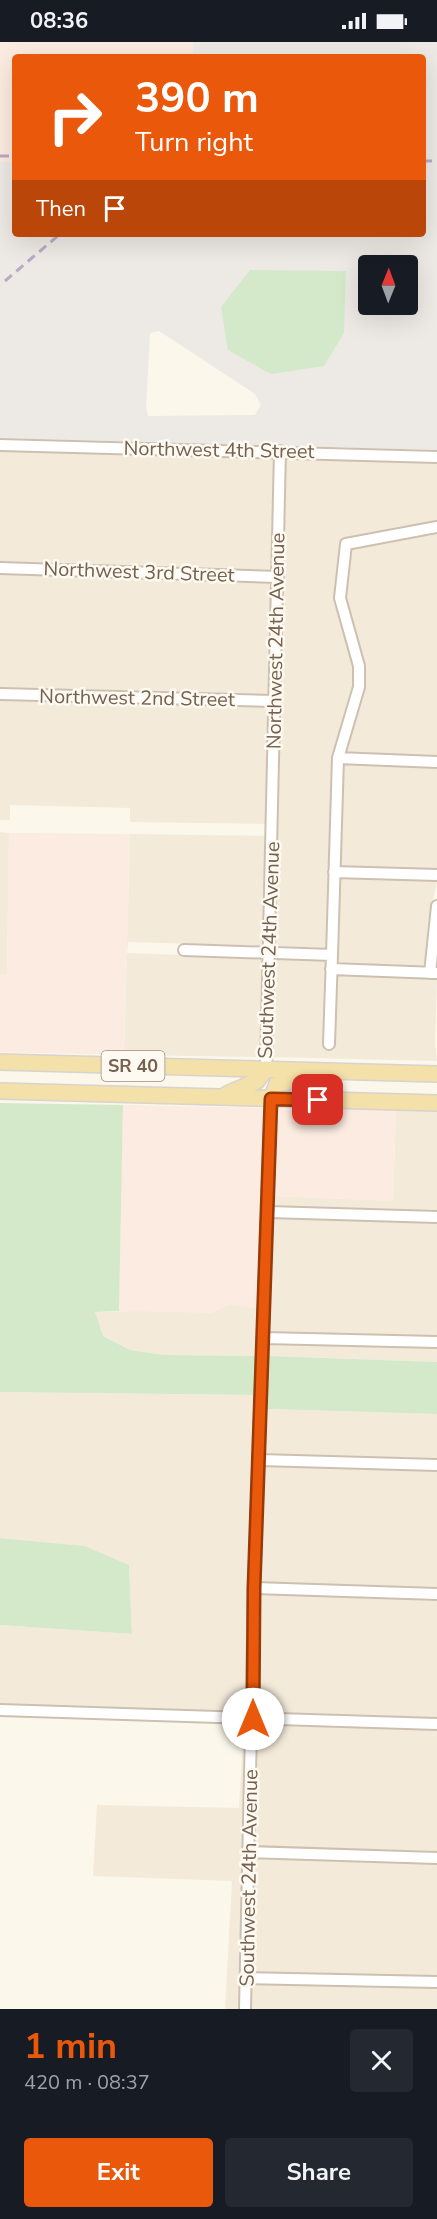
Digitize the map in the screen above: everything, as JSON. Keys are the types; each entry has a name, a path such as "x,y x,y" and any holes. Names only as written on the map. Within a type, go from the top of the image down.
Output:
{"main road":[{"name":"SR 40","path":"0,1062 437,1074"},
{"path":"222,1096 256,1082 266,1069"},
{"path":"271,1099 278,1084 323,1071"},
{"name":"SR 40","path":"0,1091 437,1103"}],"street":[{"name":"Northwest 4th Street","path":"0,445 437,457"},
{"name":"Northwest 24th Avenue","path":"272,830 280,451"},
{"path":"329,1044 338,758 359,687 359,666 340,598 346,544 437,527"},
{"name":"Northwest 3rd Street","path":"0,568 278,577"},
{"name":"Northwest 2nd Street","path":"0,694 274,701"},
{"path":"338,758 437,762"},
{"name":"Southwest 24th Avenue","path":"266,1069 272,830"},
{"path":"334,872 437,875"},
{"path":"332,969 433,973 437,906"},
{"path":"184,950 332,955"},
{"name":"Southwest 24th Avenue","path":"245,2009 253,1719 254,1588 271,1099"},
{"path":"268,1212 437,1217"},
{"path":"264,1338 437,1342"},
{"path":"259,1460 437,1465"},
{"path":"254,1588 437,1594"},
{"path":"0,1710 437,1724"},
{"path":"250,1852 437,1858"},
{"path":"247,1978 437,1982"}],"shaded area":[{"path":"0,42 193,42 193,54 12,54 12,162 0,162"},
{"path":"193,42 437,42 437,450 0,438 0,162 12,162 12,237 426,237 426,54 193,54","holes":["159,331 255,394 261,405 255,415 148,416 146,407 150,333"]},
{"path":"0,451 275,457 273,571 0,562"},
{"path":"286,457 437,463 437,521 346,538 341,543 335,597 354,667 354,686 333,752 327,948 274,946"},
{"path":"437,533 437,756 346,752 364,689 365,667 346,597 351,549"},
{"path":"0,574 272,583 269,694 0,688"},
{"path":"0,701 269,707 267,824 130,822 130,808 10,805 10,820 0,820"},
{"path":"343,764 437,768 437,869 339,866"},
{"path":"0,832 9,833 7,974 0,974"},
{"path":"9,833 130,834 124,1055 0,1052 0,974 7,974"},
{"path":"130,834 267,836 263,946 128,942 127,953 263,958 260,1057 124,1055"},
{"path":"339,878 437,881 428,921 425,966 337,963"},
{"path":"273,958 326,961 324,1050 334,1050 337,975 437,979 435,1043 437,1061 271,1057"},
{"path":"123,1105 265,1108 260,1309 230,1304 210,1313 119,1311"},
{"path":"276,1108 396,1110 393,1201 274,1196"},
{"path":"396,1110 437,1111 437,1211 274,1206 274,1196 393,1201"},
{"path":"274,1218 437,1223 437,1336 270,1332"},
{"path":"230,1304 260,1309 258,1356 165,1355 130,1350 103,1336 94,1312 177,1310 210,1313"},
{"path":"270,1344 437,1348 437,1362 269,1356"},
{"path":"0,1392 256,1395 240,2009 225,2009 232,1881 93,1876 97,1805 239,1808 244,1722 0,1710 0,1625 132,1634 129,1565 85,1546 0,1538"},
{"path":"267,1409 437,1414 437,1459 265,1454"},
{"path":"264,1466 437,1471 437,1588 260,1582"},
{"path":"260,1594 437,1601 437,1718 259,1713"},
{"path":"258,1725 437,1730 437,1851 256,1846"},
{"path":"255,1859 437,1864 437,1976 252,1972"},
{"path":"252,1984 437,1988 437,2009 251,2009"}],"green space":[{"path":"250,270 346,271 344,333 324,366 271,374 228,350 221,307"},
{"path":"0,1103 123,1105 119,1311 95,1312 103,1336 130,1350 165,1355 258,1356 256,1395 0,1392"},
{"path":"269,1356 437,1362 437,1414 267,1409"},
{"path":"0,1538 85,1546 129,1565 132,1634 0,1625"}],"railway":[{"path":"0,156 12,156"},
{"path":"426,161 437,161"},
{"path":"5,281 56,237"}],"route":[{"path":"253,1719 254,1588 271,1099 318,1100"}]}
